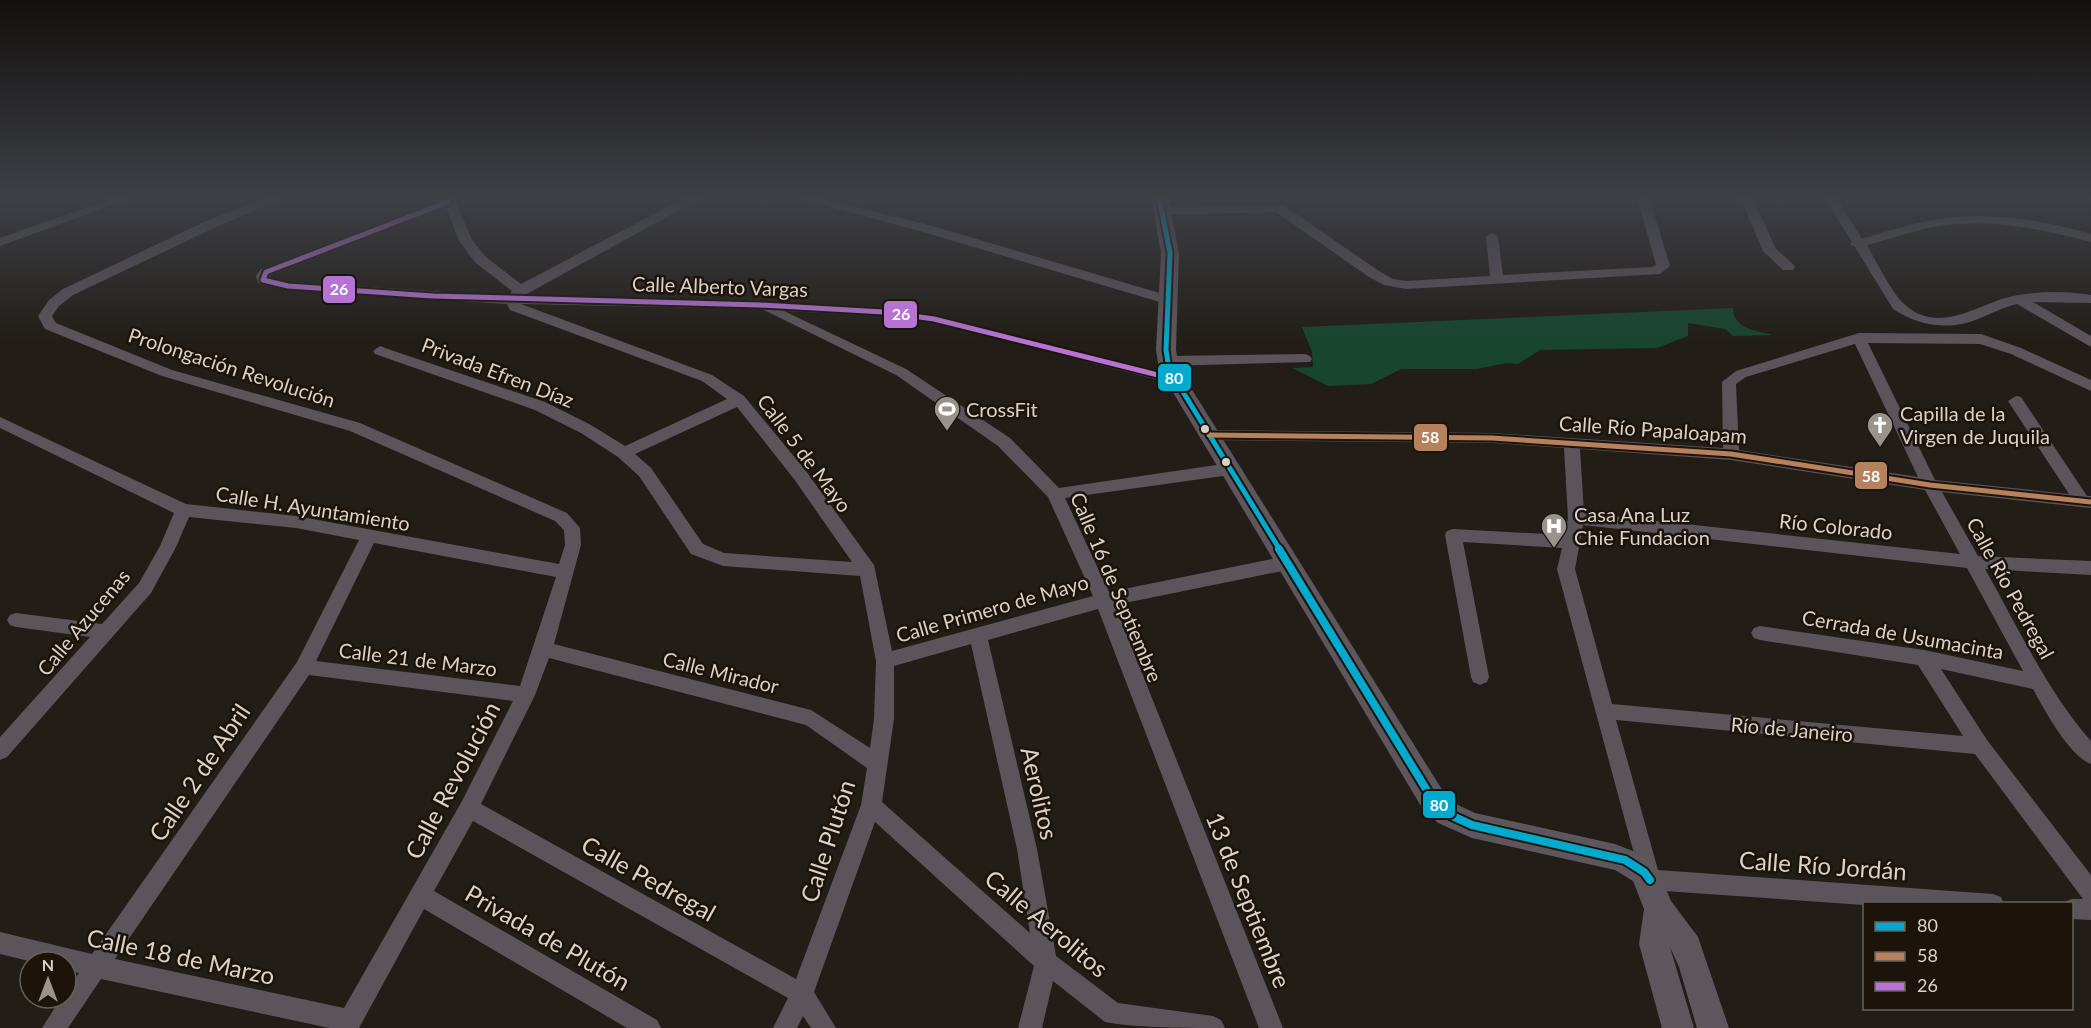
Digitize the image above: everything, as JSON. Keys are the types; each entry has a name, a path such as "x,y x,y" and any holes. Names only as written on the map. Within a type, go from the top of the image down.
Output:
{"main road":[{"path":"1168,245 1171,370 1424,786 1439,806 1454,817 1472,825 1625,860 1639,868 1687,947 1713,1028"},
{"path":"1654,894 1654,944 1678,1028"}],"street":[{"name":"Prolongación Revolución","path":"167,245 68,292 54,303 45,316 50,326 167,373 355,428 561,517 572,528 573,545"},
{"name":"Calle Alberto Vargas","path":"339,245 263,276 263,280 288,286 760,304 884,312 934,319 1171,370 1305,359"},
{"path":"469,245 516,295 604,245"},
{"path":"982,245 1168,300"},
{"path":"1332,245 1374,274 1389,282 1406,285 1655,271 1663,267 1657,245"},
{"path":"1493,245 1497,281"},
{"path":"1768,245 1788,267"},
{"path":"1858,245 1898,306 1906,312 1930,320 1954,322 1967,319 2002,303 2019,300 2091,299"},
{"name":"Calle 5 de Mayo","path":"516,295 515,307 707,378 740,400 800,475 868,570 885,661"},
{"path":"2019,300 2091,342"},
{"name":"Calle 16 de Septiembre","path":"760,304 901,372 1004,442 1054,494 1104,600 1177,791"},
{"path":"1731,454 1729,382 1741,374 1859,338 1981,339 2016,351 2091,386"},
{"name":"Calle Río Pedregal","path":"1859,338 1930,485 1972,562 2066,726 2091,755"},
{"name":"Privada Efren Díaz","path":"380,351 540,406 586,429 624,453 645,472 697,549 723,559 868,570"},
{"path":"624,453 740,400"},
{"path":"2016,401 2086,501"},
{"name":"Calle H. Ayuntamiento","path":"0,422 183,510 296,522 566,572"},
{"name":"Calle Río Papaloapam","path":"1209,435 1468,438 1731,454 1930,485 2086,501"},
{"path":"1572,444 1576,519 1566,569 1654,894"},
{"path":"1054,494 1230,469"},
{"name":"Calle Azucenas","path":"0,751 108,632 144,588 168,547 183,510"},
{"name":"Río Colorado","path":"1576,519 1972,562 2091,568"},
{"path":"1480,677 1453,535 1572,542"},
{"name":"Calle 2 de Abril","path":"54,1028 304,667 369,536"},
{"name":"Calle Revolución","path":"348,1024 469,808 526,695 543,650 573,545"},
{"name":"Calle Primero de Mayo","path":"885,661 1104,600 1287,563"},
{"path":"15,620 108,632"},
{"name":"Cerrada de Usumacinta","path":"1760,633 1924,658 2039,682"},
{"name":"Aerolitos","path":"978,635 1027,849 1046,962"},
{"name":"Calle Mirador","path":"543,650 811,718 876,763"},
{"path":"1924,658 1980,746 2091,892"},
{"name":"Calle Plutón","path":"785,1028 802,994 871,805 884,719 885,661"},
{"name":"Calle 21 de Marzo","path":"304,667 526,695"},
{"name":"Río de Janeiro","path":"1604,711 1980,746"},
{"name":"13 de Septiembre","path":"1177,791 1271,1028"},
{"name":"Calle Aerolitos","path":"871,805 1046,962 1113,1014 1213,1028"},
{"name":"Calle Pedregal","path":"469,808 802,994"},
{"name":"Privada de Plutón","path":"419,894 649,1028"},
{"name":"Calle Río Jordán","path":"1654,894 1955,902"},
{"path":"2073,909 2091,910"},
{"name":"Calle 18 de Marzo","path":"0,943 348,1024"},
{"path":"1030,1028 1046,962"},
{"path":"802,994 824,1028"}],"green space":[{"path":"1733,308 1734,315 1741,325 1773,335 1733,336 1725,329 1688,323 1688,336 1657,348 1540,350 1518,364 1506,363 1477,369 1401,369 1371,384 1328,386 1292,368 1313,367 1312,352 1302,327"}],"transit line":[{"name":"26","path":"336,245 266,272 263,280 288,286 433,296 760,305 884,312 934,319 1174,379"},
{"name":"80","path":"1168,245 1166,350 1169,369 1431,797 1448,814 1472,825 1625,860 1644,872 1650,880"},
{"name":"58","path":"1209,435 1492,438 1731,454 1930,485 2091,502"}],"place":[{"name":"CrossFit","path":"947,432"},
{"name":"Capilla de la Virgen de Juquila","path":"1880,448"},
{"name":"Casa Ana Luz Chie Fundacion","path":"1554,549"}]}
